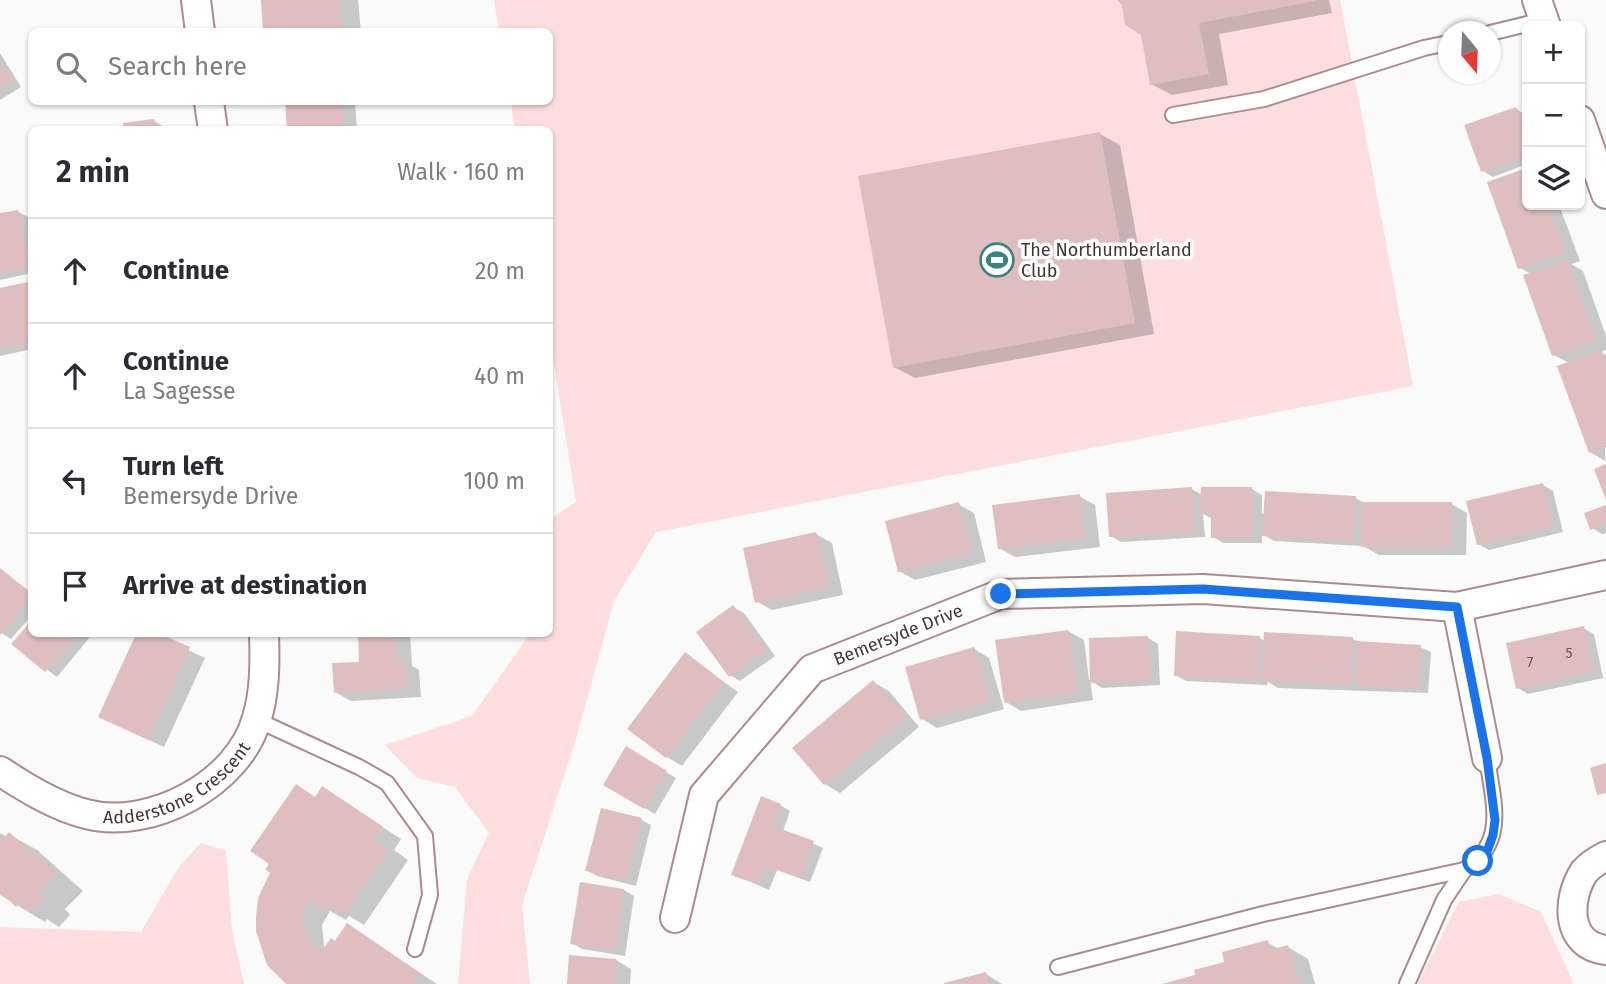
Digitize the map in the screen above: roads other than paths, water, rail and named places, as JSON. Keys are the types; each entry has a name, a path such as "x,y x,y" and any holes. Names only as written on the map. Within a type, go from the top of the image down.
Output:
{"street":[{"path":"196,0 200,28"},
{"path":"209,105 212,126"},
{"path":"1585,134 1606,194"},
{"name":"Bemersyde Drive","path":"675,918 704,794 812,669 1001,594 1203,589 1457,607 1606,575"},
{"path":"1457,607 1487,758"},
{"name":"Adderstone Crescent","path":"0,771 56,803 86,814 115,818 145,815 172,806 199,792 227,767 245,744 257,720 263,685 264,637"},
{"path":"1606,856 1585,871 1572,902 1572,919 1576,933 1586,944 1606,950"}],"lane":[{"path":"1501,29 1542,16"},
{"path":"1173,115 1264,99 1438,46"},
{"path":"257,720 359,767 387,783 425,836 430,895 415,949"},
{"path":"1058,967 1263,914 1464,870 1478,861 1488,849 1493,835 1495,820 1487,758"},
{"path":"1407,984 1444,900 1464,870"}],"place":[{"name":"The Northumberland Club","path":"997,260"}]}
